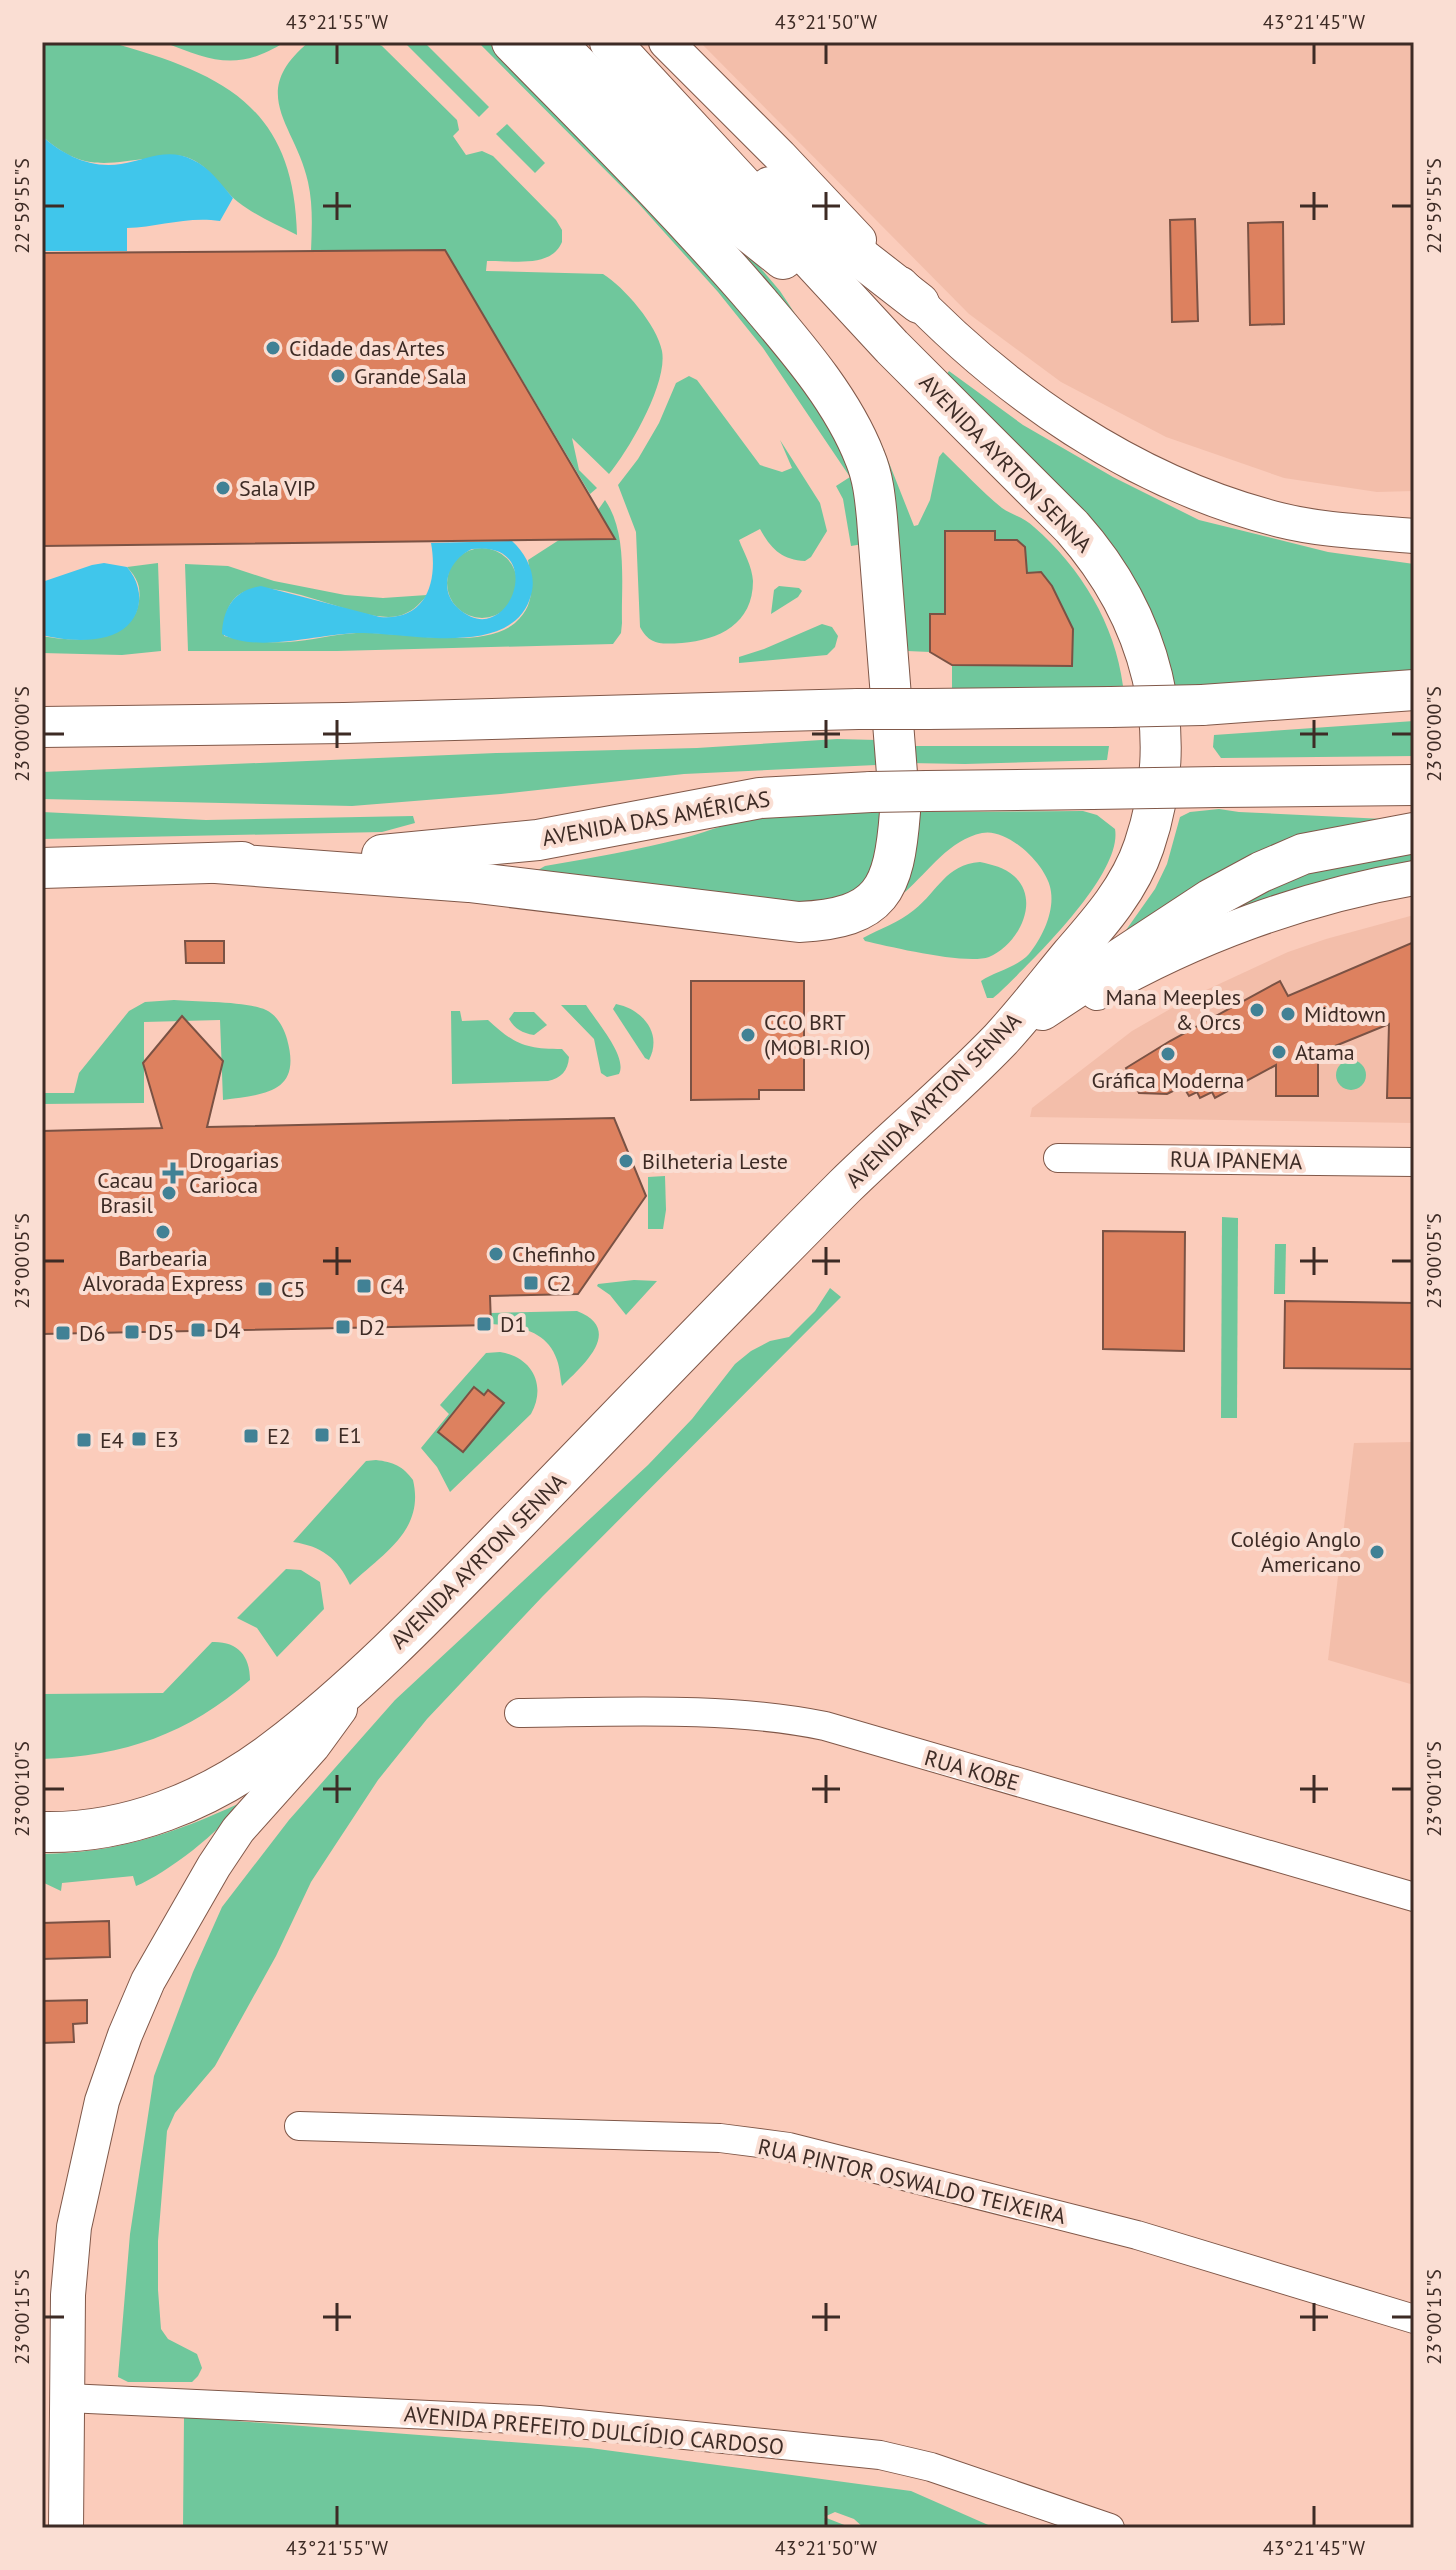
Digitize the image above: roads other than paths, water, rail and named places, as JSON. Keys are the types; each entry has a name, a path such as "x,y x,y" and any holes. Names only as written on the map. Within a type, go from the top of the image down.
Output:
{"highway":[{"path":"216,863 469,882 799,922 843,918 865,908 881,892 890,874 897,851 900,812 877,518 874,488 866,459 841,412 779,327 703,237 512,42"},
{"path":"554,42 729,216 892,347"},
{"name":"AVENIDA AYRTON SENNA","path":"42,1832 100,1830 155,1815 215,1789 273,1752 356,1681 471,1570 846,1186 1000,1040 1107,913 1143,851 1154,814 1161,758 1161,723 1153,678 1128,606 1093,551 892,347 610,42"},
{"path":"683,119 919,303"},
{"path":"42,727 344,723 858,709 1202,705 1414,690"},
{"name":"AVENIDA DAS AMÉRICAS","path":"42,868 216,863 464,849 579,833 760,798 871,792 1414,785"},
{"path":"1000,1040 1211,899 1261,872 1303,854 1414,833"}],"main road":[{"path":"666,42 780,156 919,303 988,366 1044,410 1109,451 1204,495 1281,520 1414,536"},
{"path":"1000,1040 1065,1012 1165,957 1236,927 1312,901 1414,878"},
{"name":"AVENIDA AYRTON SENNA","path":"66,2528 68,2295 74,2227 102,2101 125,2035 148,1981 170,1941 238,1830 313,1746 336,1716 356,1681"}],"street":[{"name":"RUA IPANEMA","path":"1058,1158 1414,1162"},
{"name":"RUA KOBE","path":"519,1713 614,1712 779,1717 825,1726 1414,1897"},
{"name":"RUA PINTOR OSWALDO TEIXEIRA","path":"299,2126 720,2138 789,2147 1137,2235 1414,2319"},
{"name":"AVENIDA PREFEITO DULCÍDIO CARDOSO","path":"67,2398 539,2420 880,2455 931,2467 1110,2528"}],"water":[{"path":"42,136 68,155 99,164 121,164 166,154 184,156 205,167 233,198 220,221 196,220 127,228 127,251 42,251"},
{"path":"512,541 526,559 533,580 531,595 521,615 504,628 458,638 360,633 253,642 222,634 225,616 232,602 244,592 261,586 380,617 396,617 409,612 426,596 430,584 433,571 431,543","holes":["472,549 496,551 510,560 515,575 514,592 506,607 493,617 477,619 459,609 452,601 448,593 448,576 457,560"]},
{"path":"104,563 127,567 134,577 139,598 134,618 118,632 91,640 42,635 42,582"}],"place":[{"name":"Cidade das Artes","path":"273,348"},
{"name":"Grande Sala","path":"338,376"},
{"name":"Sala VIP","path":"223,488"},
{"name":"Mana Meeples & Orcs","path":"1257,1010"},
{"name":"Midtown","path":"1288,1014"},
{"name":"CCO BRT (MOBI-RIO)","path":"748,1035"},
{"name":"Atama","path":"1279,1052"},
{"name":"Gráfica Moderna","path":"1168,1054"},
{"name":"Bilheteria Leste","path":"626,1161"},
{"name":"Drogarias Carioca","path":"173,1173"},
{"name":"Cacau Brasil","path":"169,1193"},
{"name":"Barbearia Alvorada Express","path":"163,1232"},
{"name":"Chefinho","path":"496,1254"},
{"name":"C2","path":"531,1283"},
{"name":"C4","path":"364,1286"},
{"name":"C5","path":"265,1289"},
{"name":"D1","path":"484,1324"},
{"name":"D2","path":"343,1327"},
{"name":"D4","path":"198,1330"},
{"name":"D5","path":"132,1332"},
{"name":"D6","path":"63,1333"},
{"name":"E1","path":"322,1435"},
{"name":"E2","path":"251,1436"},
{"name":"E3","path":"139,1439"},
{"name":"E4","path":"84,1440"},
{"name":"Colégio Anglo Americano","path":"1377,1552"}]}
